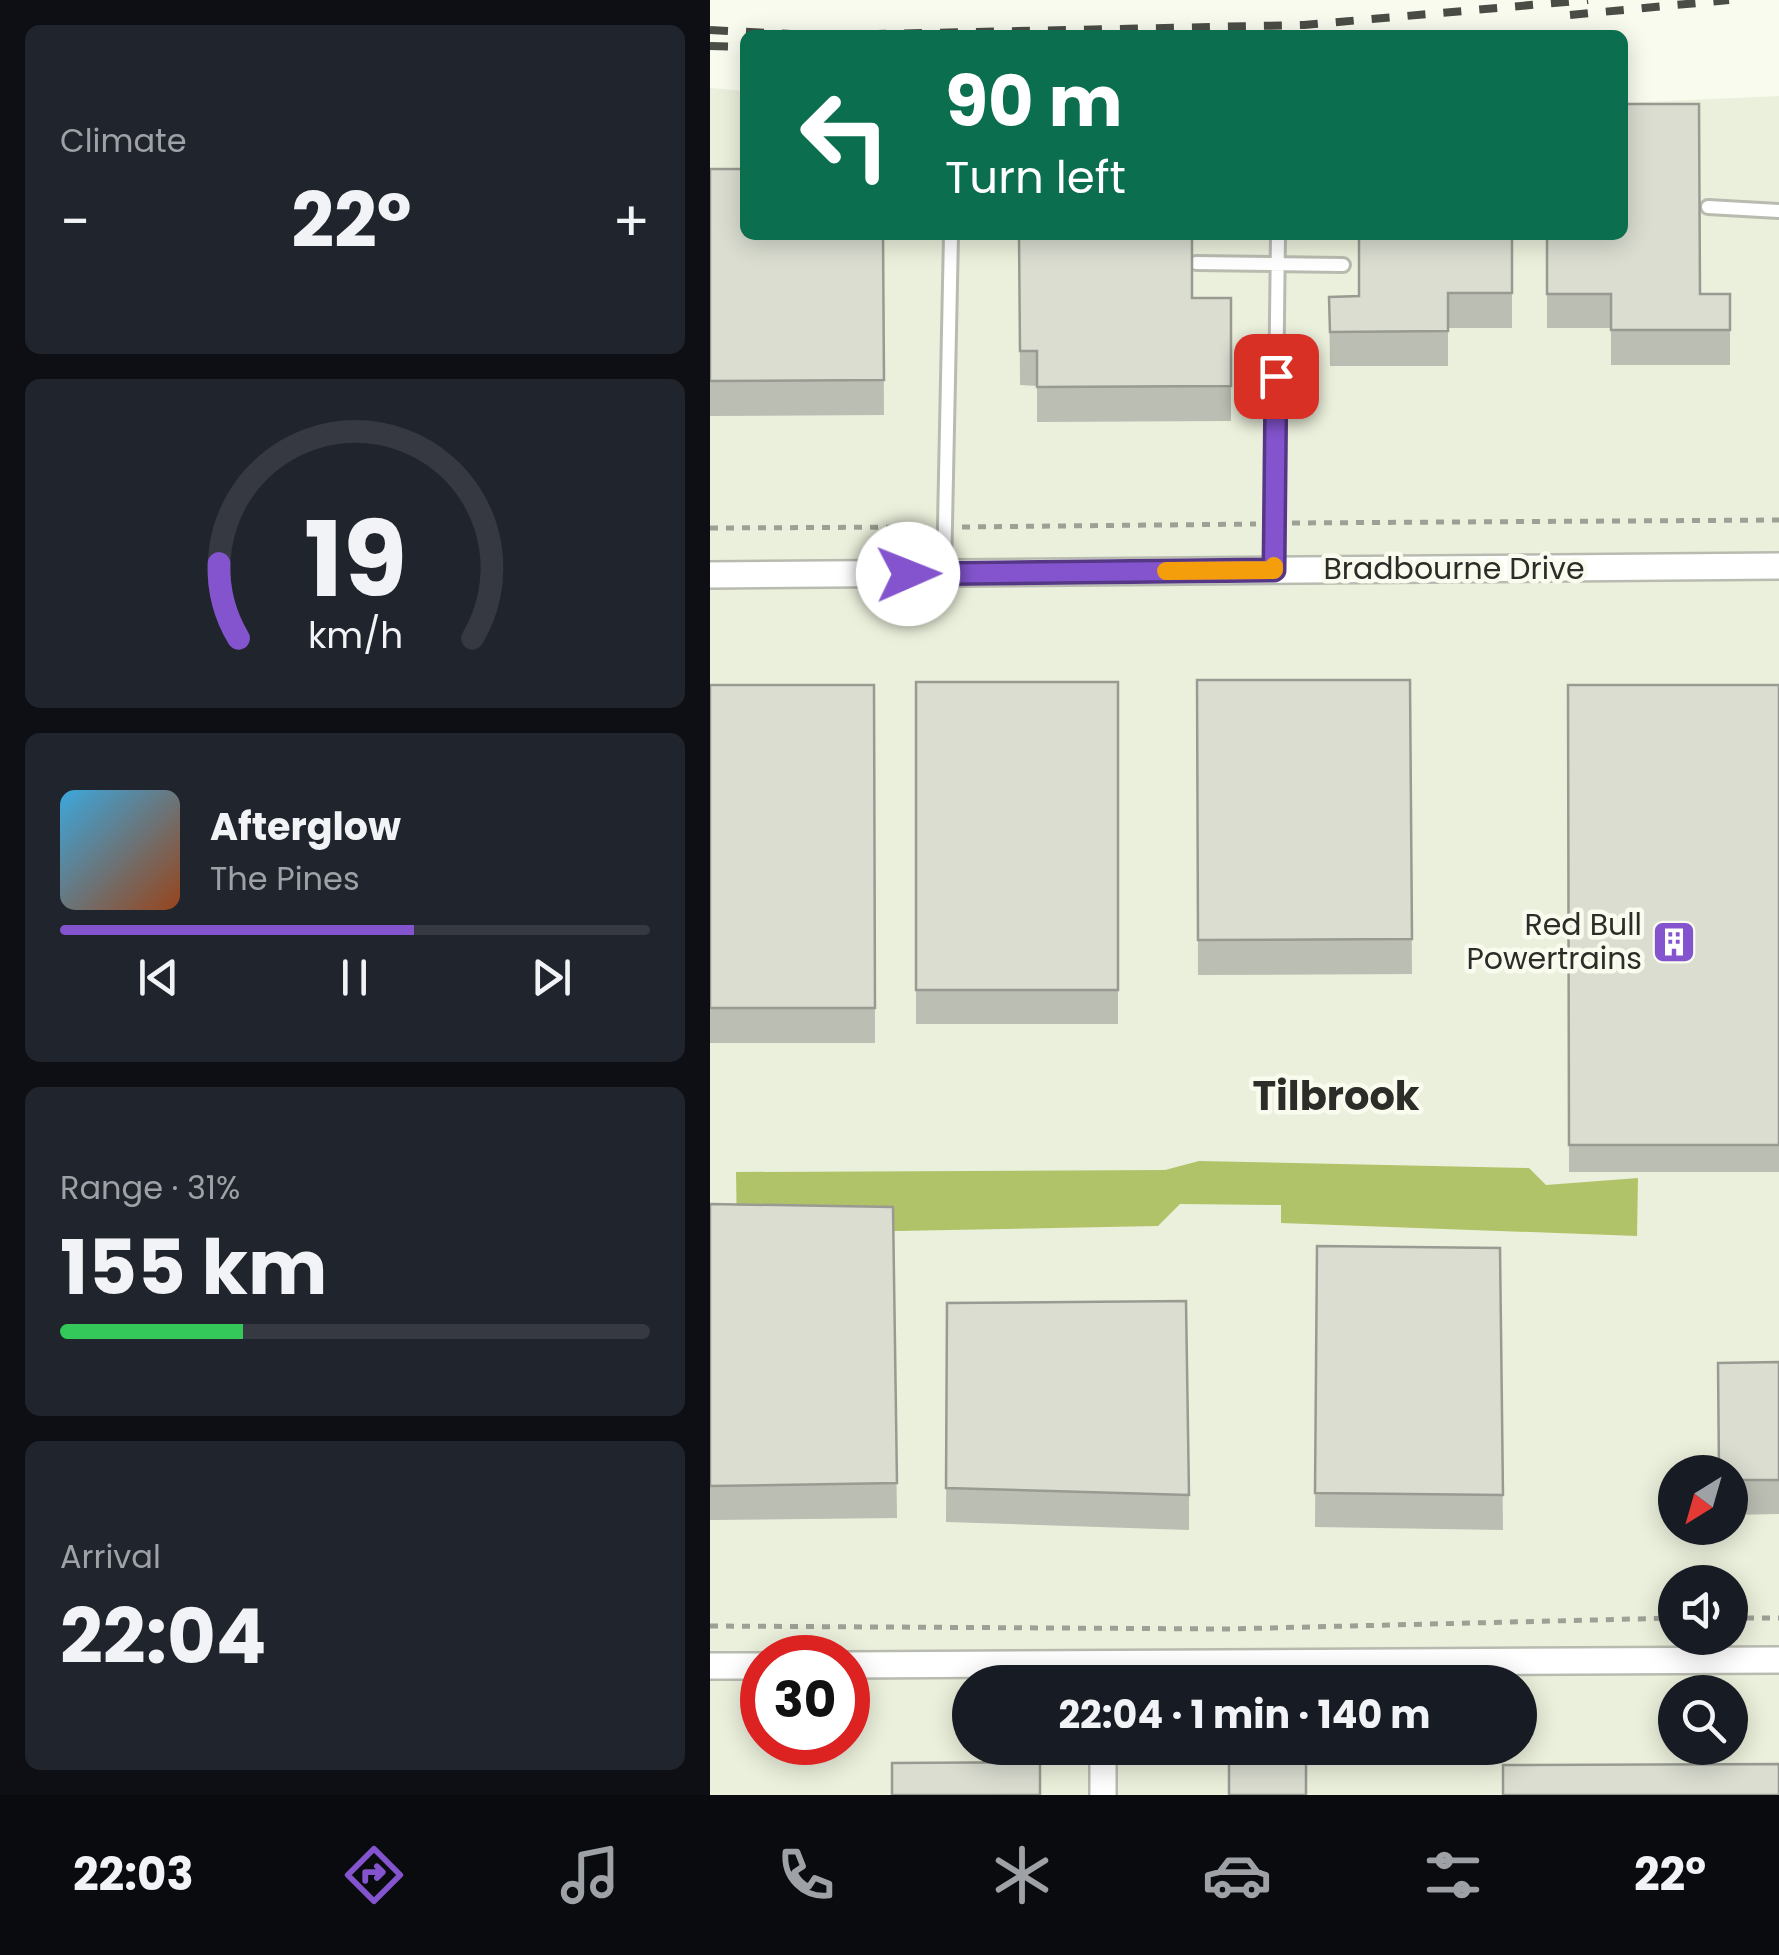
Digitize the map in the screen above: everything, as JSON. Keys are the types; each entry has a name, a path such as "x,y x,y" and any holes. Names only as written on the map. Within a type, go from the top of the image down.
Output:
{"street":[{"name":"Bradbourne Drive","path":"710,575 1779,566"},
{"path":"1519,1665 1779,1660"},
{"path":"710,1666 740,1666"},
{"path":"870,1666 952,1668"},
{"path":"1103,1765 1103,1795"}],"lane":[{"path":"1708,208 1779,211"},
{"path":"944,573 951,240"},
{"path":"1274,570 1278,240"},
{"path":"1196,264 1343,265"}],"path":[{"path":"710,528 1779,520"},
{"path":"710,1626 1228,1630 1658,1618"},
{"path":"1748,1618 1779,1618"}],"shaded area":[{"name":"Tilbrook","path":"710,88 740,91 740,240 1628,240 1628,103 1779,96 1779,1795 710,1795"}],"green space":[{"path":"1199,1161 1529,1168 1546,1185 1638,1178 1637,1236 1281,1223 1281,1205 1180,1204 1158,1226 737,1234 736,1172 1165,1170"}],"building":[{"path":"1628,104 1699,104 1700,294 1730,294 1730,330 1611,330 1611,294 1547,294 1547,240 1628,240"},
{"path":"710,169 740,169 740,240 883,240 884,380 710,381"},
{"path":"1019,240 1192,240 1192,298 1231,298 1231,386 1037,387 1037,351 1020,351"},
{"path":"1359,240 1512,240 1512,293 1448,293 1448,331 1330,332 1329,297 1359,296"},
{"path":"1197,680 1410,680 1412,939 1198,940"},
{"path":"916,682 1118,682 1118,990 916,990"},
{"path":"710,685 874,685 875,1008 710,1008"},
{"name":"Red Bull Powertrains","path":"1568,685 1779,685 1779,1145 1569,1145"},
{"path":"710,1204 893,1207 897,1483 710,1486"},
{"path":"1317,1246 1500,1248 1503,1495 1315,1493"},
{"path":"1186,1301 1189,1495 946,1488 947,1303"},
{"path":"1779,1362 1779,1480 1748,1480 1748,1455 1719,1455 1718,1363"},
{"path":"892,1763 1040,1765 1040,1795 892,1795"},
{"path":"1779,1764 1779,1795 1503,1795 1503,1765"},
{"path":"1229,1765 1306,1765 1306,1795 1229,1795"}],"railway":[{"path":"1068,30 1304,25 1588,0"},
{"path":"1570,15 1729,0"},
{"path":"710,30 740,32"},
{"path":"710,46 740,47"}],"slow traffic":[{"path":"1166,571 1274,570 1274,566"}],"place":[{"name":"Red Bull Powertrains","path":"1674,942"}],"district":[{"name":"Tilbrook","path":"1336,1096"}],"route":[{"path":"908,574 1274,570 1276,376"}]}
